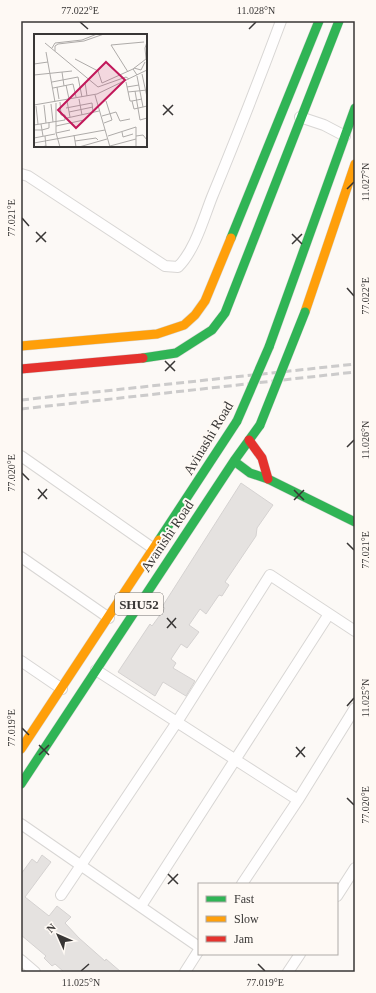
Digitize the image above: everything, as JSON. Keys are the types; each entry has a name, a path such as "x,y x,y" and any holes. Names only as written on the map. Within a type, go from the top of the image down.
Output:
{"main road":[{"path":"21,346 157,334 178,328 192,320 204,306 319,21"},
{"path":"21,369 154,357 176,353 212,330 224,313 339,21"},
{"name":"Avinashi Road","path":"21,749 109,618 237,421 270,347 355,108"},
{"name":"SHU52","path":"352,184 355,164"},
{"name":"Avanishi Road","path":"21,784 234,461 260,425 305,312 352,184"},
{"path":"249,440 263,458 267,468 268,480"},
{"path":"234,461 248,473 258,478 268,480 355,522"},
{"path":"100,630 116,640"},
{"path":"46,712 62,722"}],"street":[{"path":"21,174 28,176 165,266 178,268 186,259 189,252 249,108 281,21"},
{"path":"300,117 345,136"},
{"path":"21,456 154,549"},
{"path":"21,557 109,618"},
{"path":"61,895 177,722 270,575 355,631"},
{"path":"141,906 234,759 329,614"},
{"path":"21,661 62,689"},
{"path":"96,670 298,800"},
{"path":"243,883 298,800 355,708"},
{"path":"21,824 198,945"},
{"path":"338,894 355,868"},
{"path":"185,972 198,952"},
{"path":"288,972 299,955"},
{"path":"21,960 35,972"}],"building":[{"path":"241,483 273,505 257,528 256,536 225,582 229,585 222,596 219,595 206,614 200,609 189,625 199,632 187,648 181,644 171,659 176,663 173,668 195,681 186,696 163,682 155,696 118,672 150,624 152,626 165,608 162,607"},
{"path":"42,855 51,862 25,897 49,916 57,906 71,917 65,923 79,938 105,961 106,959 121,972 64,972 55,964 52,966 44,958 46,956 21,935 21,874 32,859 37,863"}],"railway":[{"path":"21,400 355,364"},
{"path":"21,409 355,372"}],"traffic: fast":[{"path":"231,238 319,21"},
{"path":"143,358 176,353 212,330 225,313 339,21"},
{"path":"269,347 355,108"},
{"path":"260,425 305,312"},
{"path":"237,421 269,347"},
{"path":"159,540 237,421"},
{"path":"21,784 234,461 260,425"},
{"path":"234,461 250,473 268,479 355,522"}],"traffic: slow":[{"path":"305,312 355,164"},
{"path":"21,346 157,334 184,325 195,315 205,301 231,238"},
{"path":"21,749 159,540"}],"traffic: jam":[{"path":"21,369 143,358"},
{"path":"249,440 262,458 268,479"}]}
